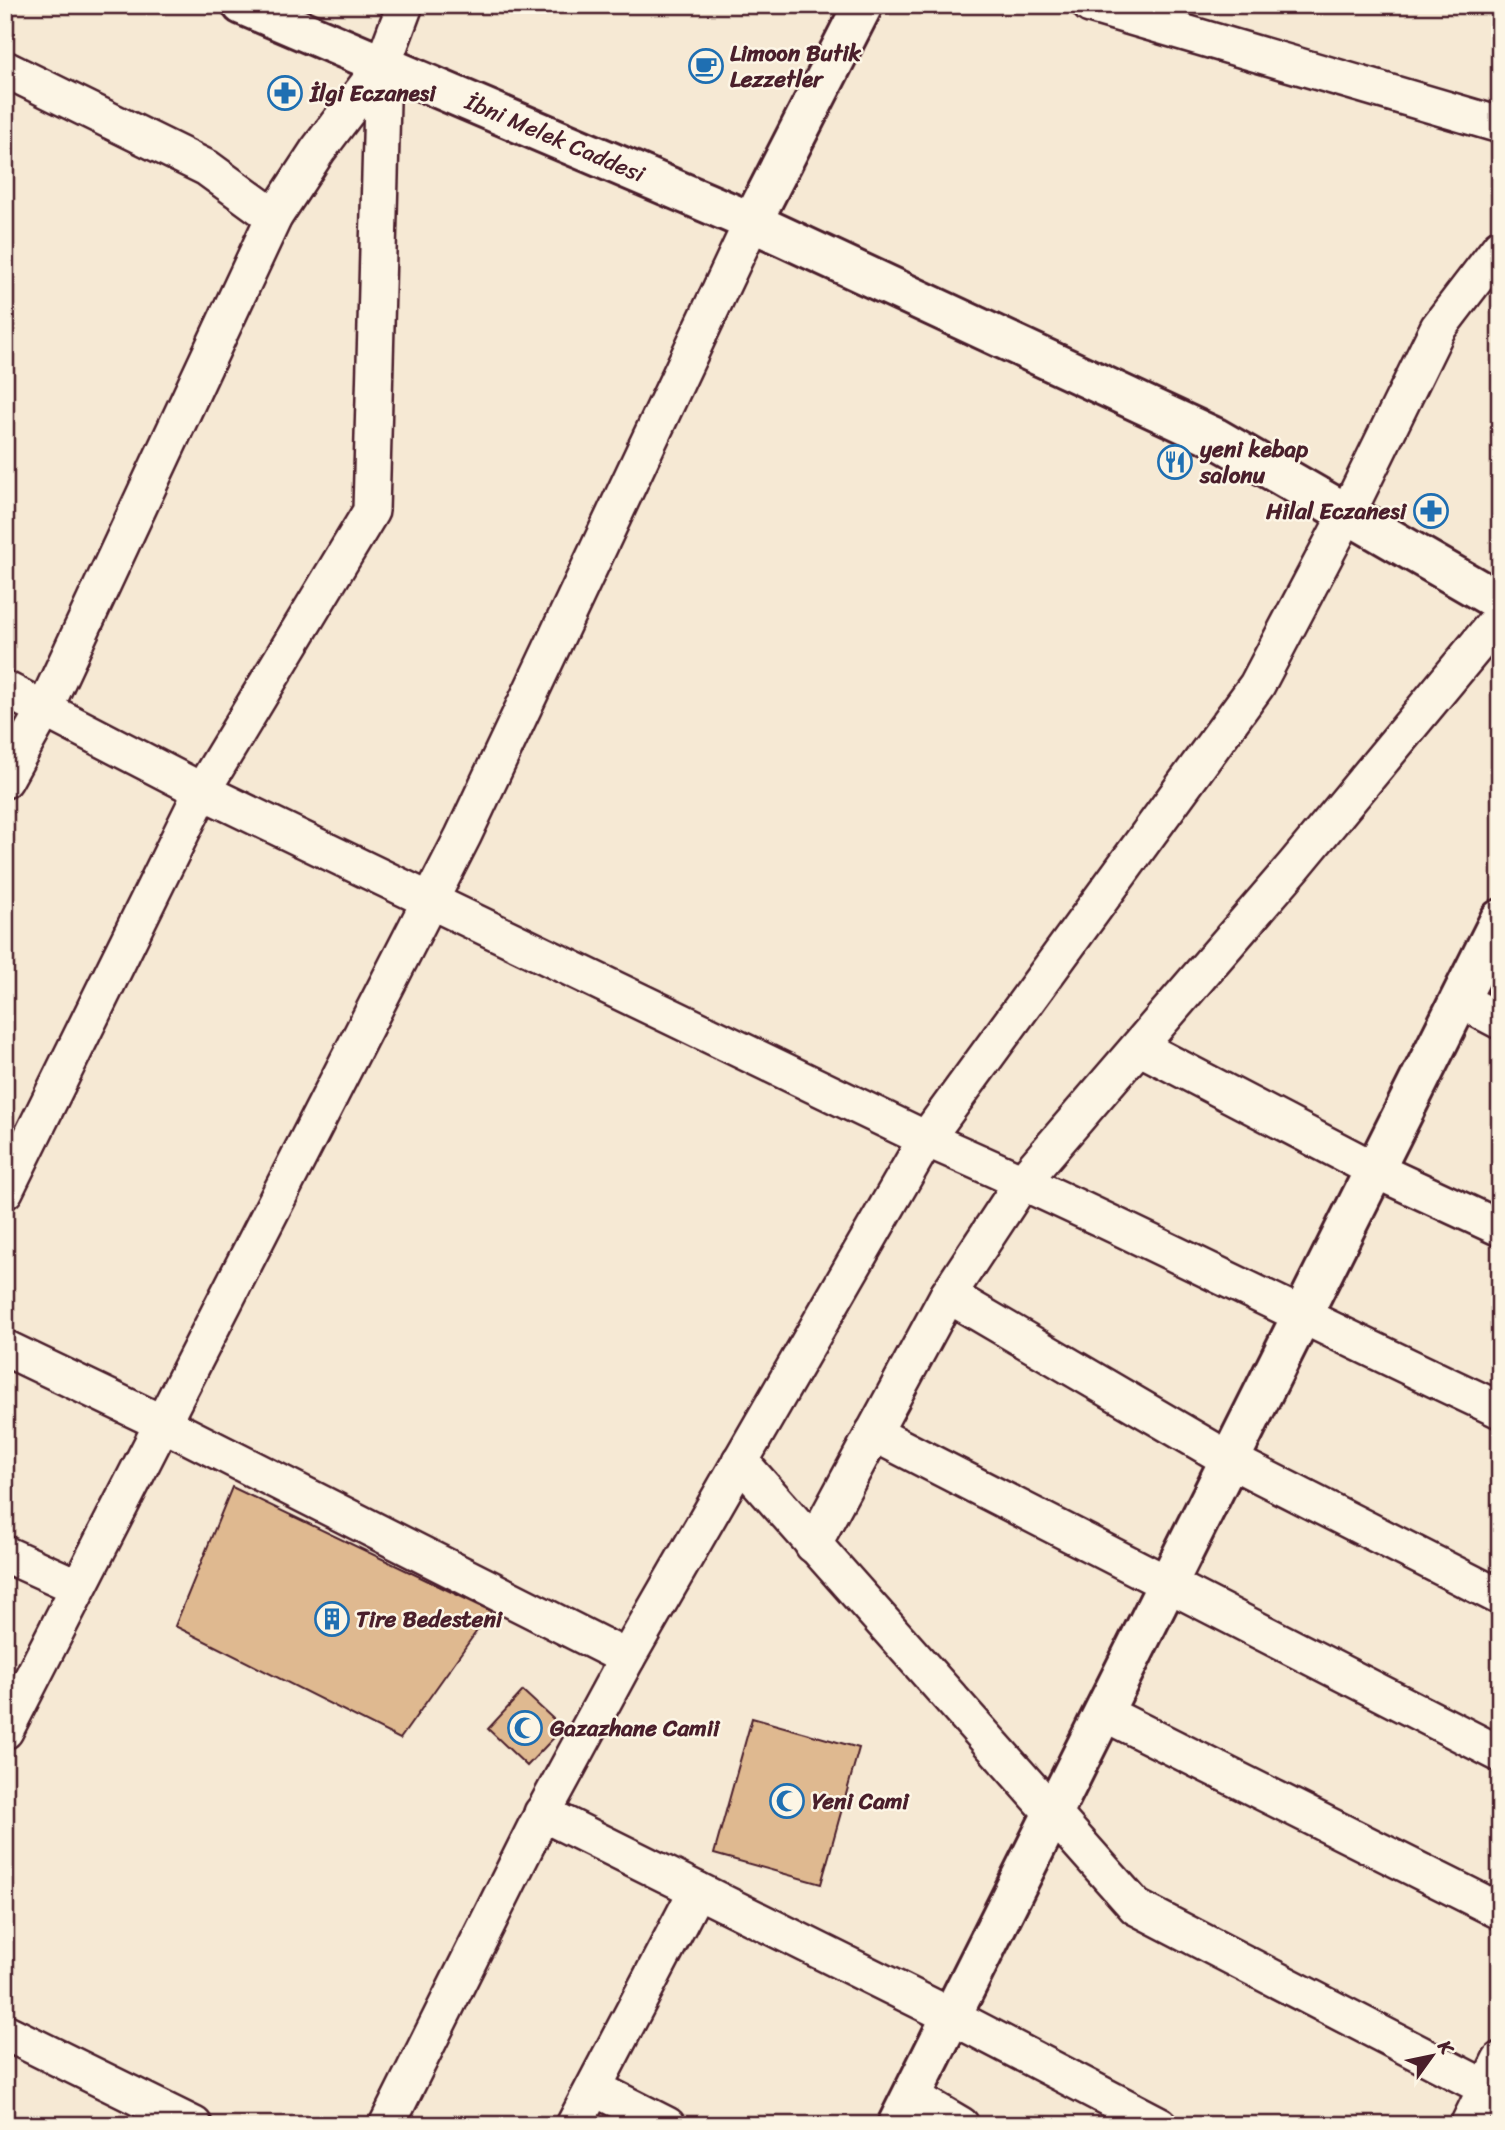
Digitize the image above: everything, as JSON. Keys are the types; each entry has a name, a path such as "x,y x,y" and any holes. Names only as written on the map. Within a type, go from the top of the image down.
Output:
{"street":[{"name":"İbni Melek Caddesi","path":"242,5 752,222 1216,438 1500,602"},
{"path":"5,780 44,710 274,217 318,150 383,64 405,5"},
{"path":"5,1731 469,824 752,222 863,5"},
{"path":"1090,5 1500,125"},
{"path":"5,1191 202,791 370,511 383,64"},
{"path":"5,69 207,168 274,217"},
{"path":"387,2125 542,1813 627,1658 926,1139 1257,685 1347,514 1438,328 1500,247"},
{"path":"813,1545 948,1295 1023,1181 1500,618"},
{"path":"5,689 202,791 429,901 926,1139 1023,1181 1301,1318 1500,1410"},
{"path":"961,2125 904,2110 953,2017 1500,919"},
{"path":"1460,1000 1500,1021"},
{"path":"1139,1047 1375,1170 1500,1228"},
{"path":"948,1295 1230,1460 1500,1597"},
{"path":"5,1348 162,1423 627,1658"},
{"path":"873,1433 1500,1754"},
{"path":"740,1461 1136,1908 1493,2074 1468,2125"},
{"path":"5,1554 78,1587"},
{"path":"1104,1713 1500,1911"},
{"path":"542,1813 953,2017 1160,2125"},
{"path":"574,2125 697,1890"},
{"path":"5,2032 155,2117 194,2125"},
{"path":"594,2088 667,2125"}],"building":[{"name":"Tire Bedesteni","path":"232,1487 491,1611 400,1739 175,1626"},
{"name":"Gazazhane Camii","path":"523,1691 563,1728 527,1766 488,1729"},
{"name":"Yeni Cami","path":"752,1718 859,1748 821,1884 714,1854"}],"place":[{"name":"Limoon Butik Lezzetler","path":"706,66"},
{"name":"İlgi Eczanesi","path":"285,93"},
{"name":"yeni kebap salonu","path":"1175,462"},
{"name":"Hilal Eczanesi","path":"1431,511"},
{"name":"Tire Bedesteni","path":"332,1619"},
{"name":"Gazazhane Camii","path":"525,1728"},
{"name":"Yeni Cami","path":"787,1801"}]}
